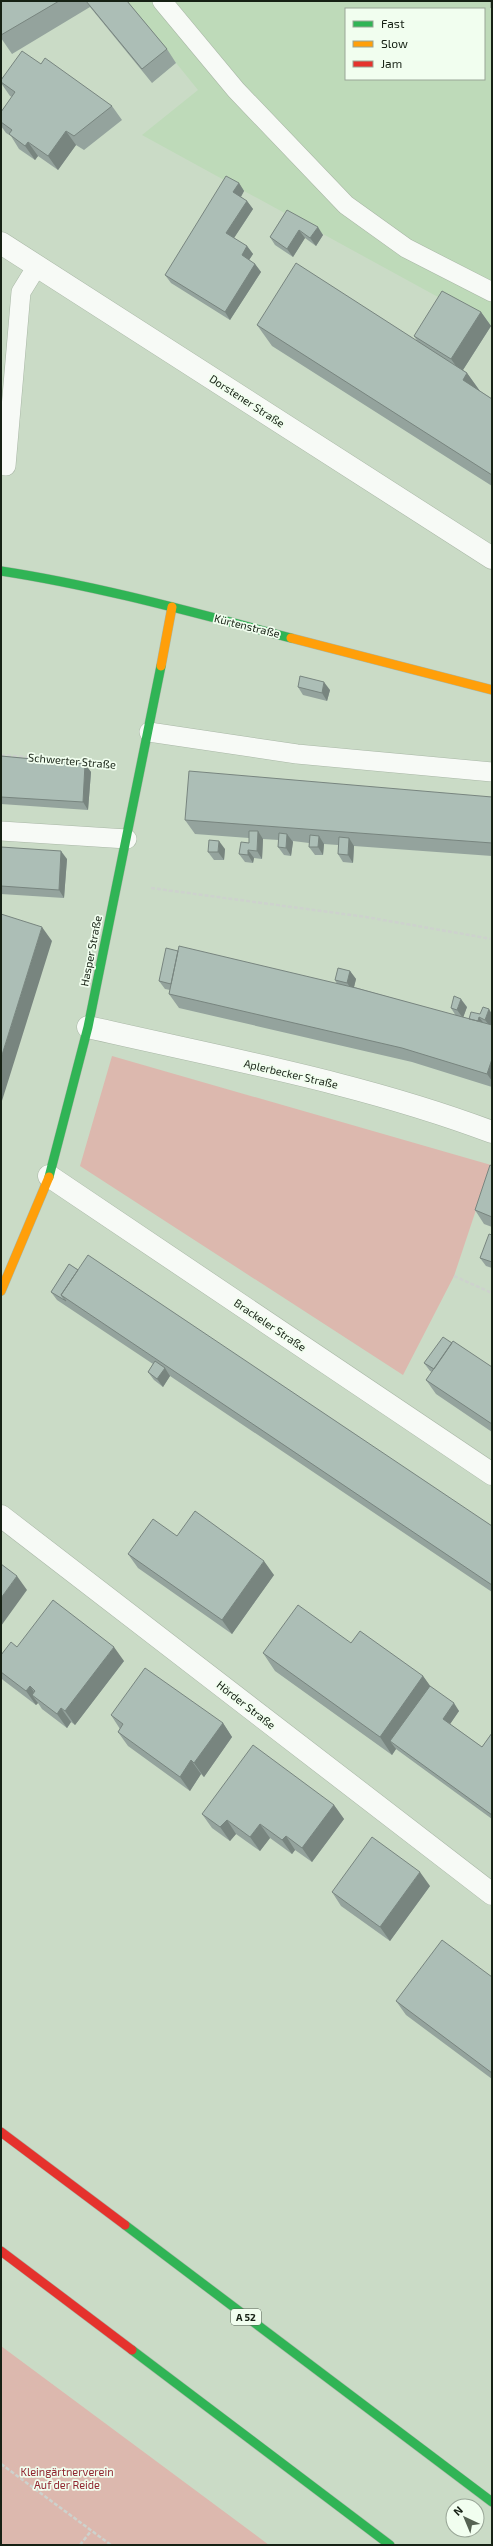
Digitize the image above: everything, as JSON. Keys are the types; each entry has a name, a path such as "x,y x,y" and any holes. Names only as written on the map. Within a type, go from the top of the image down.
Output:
{"main road":[{"name":"Kürtenstraße","path":"1,571 38,576 172,607 492,690"},
{"name":"Hasper Straße","path":"1,1291 49,1176 88,1027 149,732 172,607"},
{"name":"A 52","path":"1,2132 492,2502"},
{"path":"1,2251 390,2545"}],"street":[{"name":"Dorstener Straße","path":"1,244 492,558"},
{"name":"Aplerbecker Straße","path":"88,1027 315,1079 444,1114 492,1132"},
{"name":"Brackeler Straße","path":"49,1176 492,1474"},
{"name":"Hörder Straße","path":"1,1516 492,1894"}],"lane":[{"path":"162,1 236,90 346,205 406,248 492,292"},
{"path":"6,466 21,292 37,266"},
{"path":"149,732 297,754 492,772"},
{"path":"1,831 127,839"}],"path":[{"name":"Schwerter Straße","path":"1,755 142,767"},
{"path":"117,884 366,917 492,940"},
{"path":"454,1276 492,1293"},
{"path":"1,2464 111,2545"},
{"path":"80,2545 92,2531"}],"shaded area":[{"path":"126,1 492,1 491,326 142,135 198,90"}],"green space":[{"path":"112,1056 491,1165 454,1276 403,1375 80,1166"},
{"name":"Kleingärtnerverein Auf der Reide","path":"1,2346 269,2545 1,2545"}],"building":[{"path":"1,1 59,1 1,35"},
{"path":"86,1 127,1 167,49 142,69"},
{"path":"22,51 41,64 45,58 112,106 74,136 66,131 48,156 28,142 25,146 9,134 12,130 1,122 1,112 15,92 1,82 1,80"},
{"path":"226,176 239,183 233,192 247,201 226,233 247,246 242,255 255,264 225,312 165,275"},
{"path":"287,210 318,227 310,238 299,230 287,249 270,237"},
{"path":"296,263 467,373 463,380 492,399 492,475 257,325"},
{"path":"442,291 481,312 451,359 414,336"},
{"path":"300,676 324,682 322,693 298,687"},
{"path":"1,756 85,764 83,802 1,797"},
{"path":"189,771 492,797 492,843 185,820"},
{"path":"249,831 258,831 257,851 248,850 248,855 239,854 241,842 249,843"},
{"path":"279,833 287,834 286,848 278,847"},
{"path":"310,835 319,836 318,847 309,847"},
{"path":"339,837 349,838 348,855 338,854"},
{"path":"209,840 219,841 218,852 208,852"},
{"path":"1,847 61,851 59,890 1,886"},
{"path":"1,914 42,927 1,1058"},
{"path":"179,946 356,988 492,1025 492,1059 487,1074 402,1048 169,994"},
{"path":"166,948 178,951 171,984 159,981"},
{"path":"338,968 350,971 347,983 335,980"},
{"path":"454,996 461,999 457,1010 451,1008"},
{"path":"483,1007 489,1009 485,1020 479,1017 478,1021 469,1019 471,1012 480,1014"},
{"path":"490,1165 492,1166 492,1217 475,1210"},
{"path":"489,1234 492,1235 492,1262 480,1258"},
{"path":"88,1255 492,1526 492,1585 61,1295"},
{"path":"69,1264 78,1270 61,1295 66,1301 51,1292"},
{"path":"443,1337 452,1343 434,1369 424,1363"},
{"path":"453,1341 492,1367 492,1424 426,1380"},
{"path":"155,1361 165,1368 157,1379 148,1372"},
{"path":"195,1511 264,1561 222,1620 128,1554 153,1519 177,1536"},
{"path":"1,1564 17,1576 1,1598"},
{"path":"53,1600 114,1647 65,1711 61,1708 57,1714 32,1695 35,1691 30,1686 26,1691 1,1672 1,1655 11,1642 17,1647"},
{"path":"298,1605 351,1643 360,1631 423,1676 380,1737 263,1653"},
{"path":"145,1668 223,1723 194,1763 191,1760 180,1777 118,1732 123,1724 111,1715"},
{"path":"430,1686 454,1703 443,1719 482,1747 492,1733 492,1815 390,1741"},
{"path":"253,1745 334,1805 302,1848 286,1836 282,1840 260,1824 250,1837 227,1820 220,1827 202,1814"},
{"path":"372,1837 420,1872 380,1927 332,1892"},
{"path":"442,1940 492,1977 492,2073 396,2001"}],"traffic: fast":[{"path":"1,571 111,592 291,638"},
{"path":"49,1177 88,1027 161,666"},
{"path":"125,2225 492,2502"},
{"path":"132,2350 390,2545"}],"traffic: slow":[{"path":"161,666 172,607"},
{"path":"291,638 492,690"},
{"path":"1,1291 49,1177"}],"traffic: jam":[{"path":"1,2132 125,2225"},
{"path":"1,2251 132,2350"}]}
